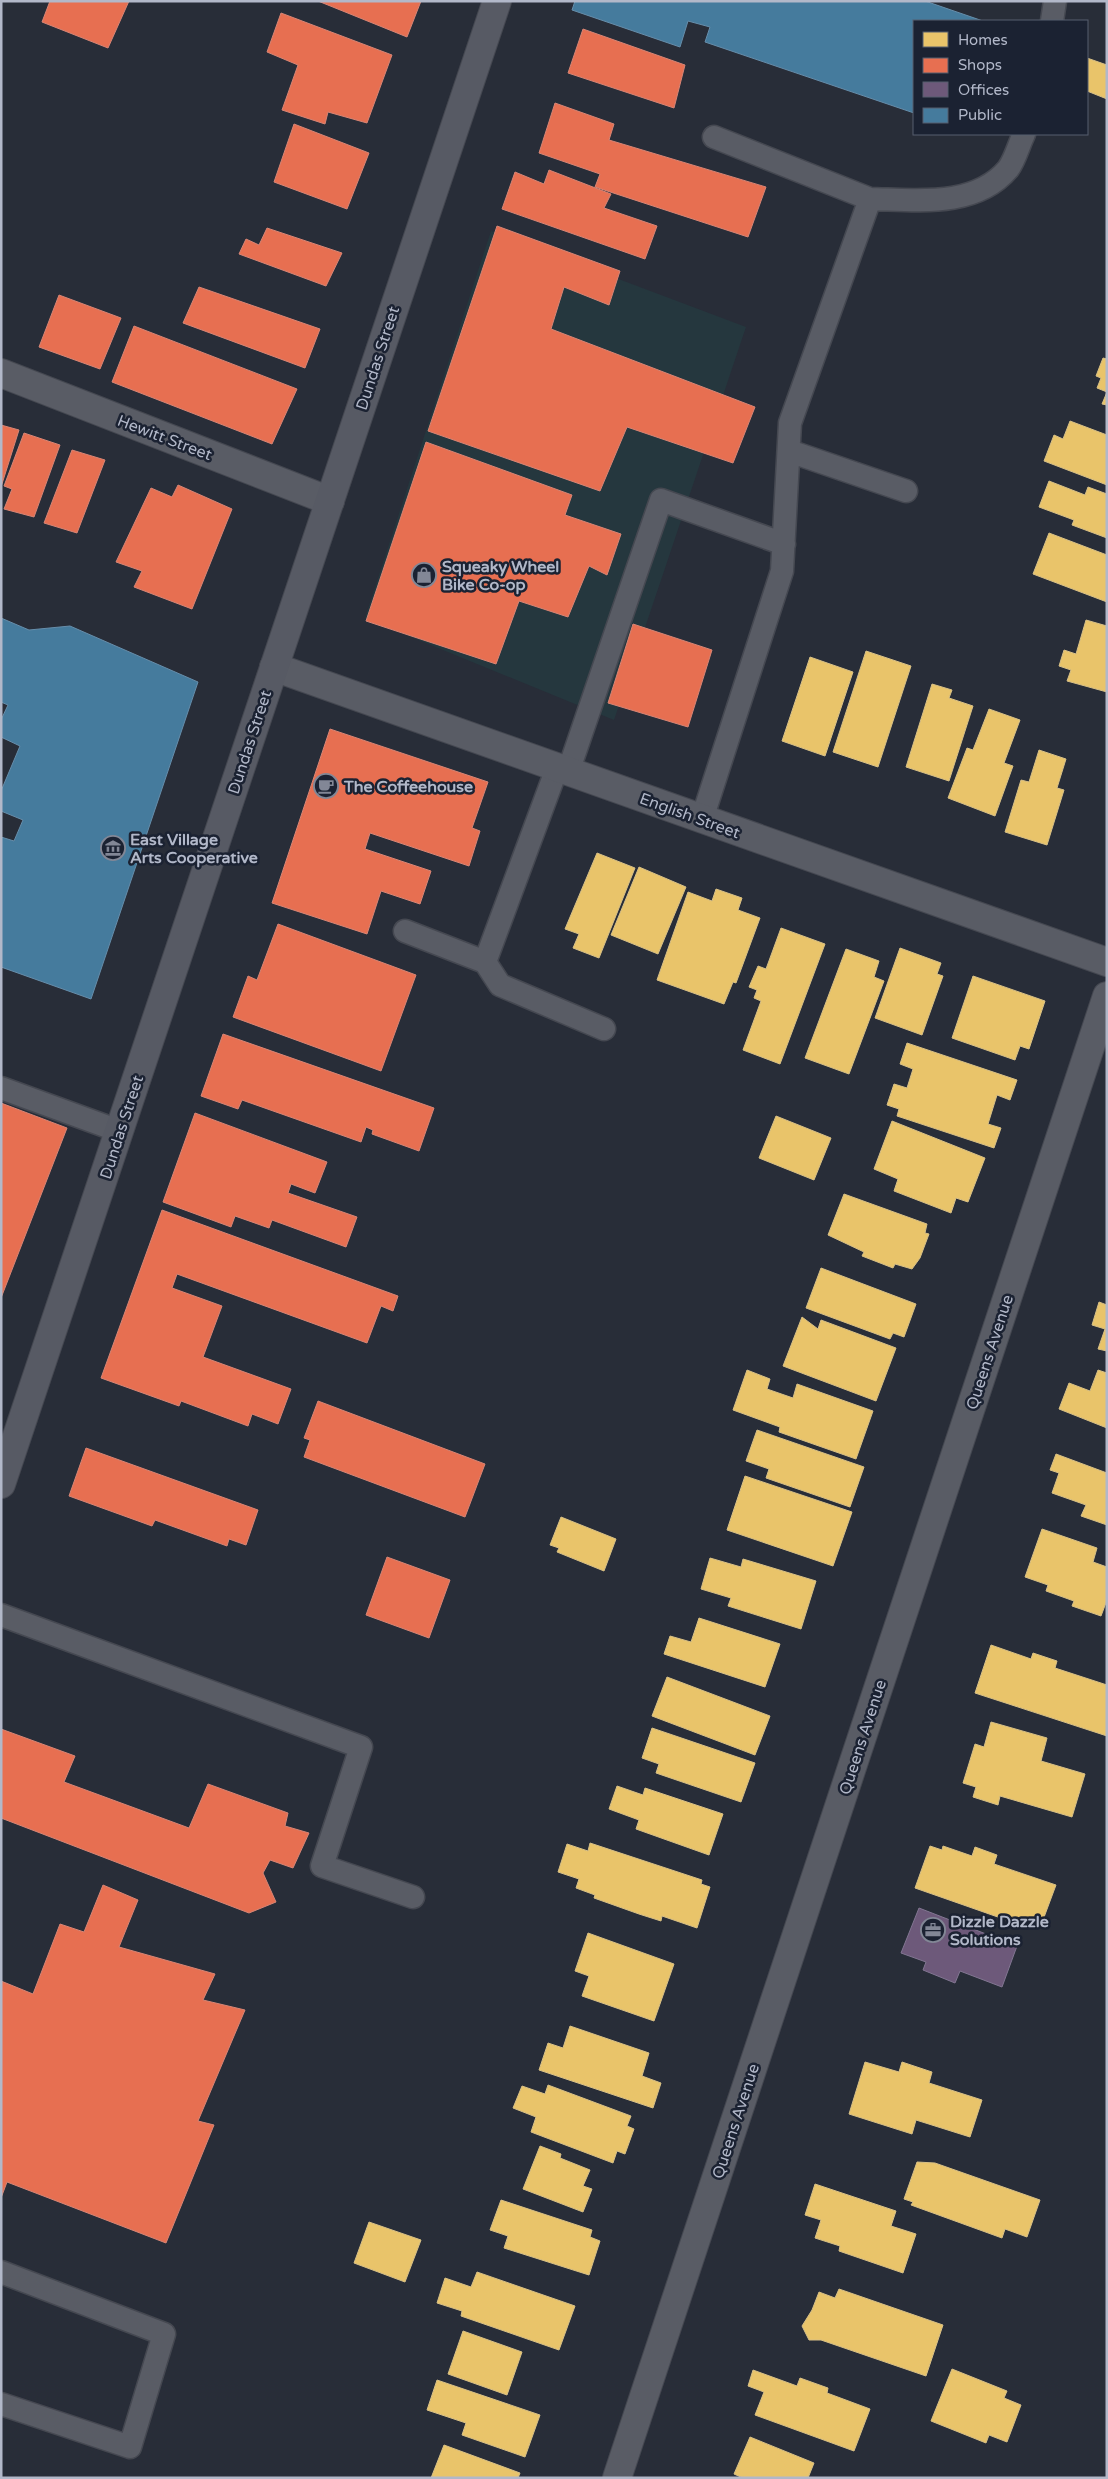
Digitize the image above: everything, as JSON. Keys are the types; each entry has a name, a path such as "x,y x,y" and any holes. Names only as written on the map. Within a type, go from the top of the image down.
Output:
{"main road":[{"name":"Dundas Street","path":"1,1484 497,1"}],"street":[{"name":"Hewitt Street","path":"1,373 330,501"},
{"name":"English Street","path":"274,667 1107,962"},
{"name":"Queens Avenue","path":"617,2478 1107,996"}],"lane":[{"path":"1052,20 1055,1"},
{"path":"714,137 870,199 938,200 981,191 1009,168 1024,135"},
{"path":"702,819 782,571 790,423 870,199"},
{"path":"789,451 906,491"},
{"path":"485,962 562,770 661,500 784,544"},
{"path":"405,931 485,962 500,985 604,1029"},
{"path":"1,1088 119,1131"},
{"path":"1,1615 361,1747 322,1866 413,1897"},
{"path":"1,2272 164,2334 130,2447 1,2404"}],"shaded area":[{"path":"491,231 746,327 614,720 365,618"}],"building: Homes":[{"path":"1088,58 1107,65 1107,99 1088,91"},
{"path":"1103,358 1107,359 1107,392 1097,388 1101,378 1096,376"},
{"path":"1107,392 1107,405 1102,404"},
{"path":"1070,421 1107,435 1107,485 1044,461 1054,435 1063,439"},
{"path":"1049,481 1085,495 1088,487 1107,494 1107,538 1072,525 1074,520 1039,507"},
{"path":"1049,533 1107,555 1107,602 1033,574"},
{"path":"1086,620 1107,626 1107,692 1067,681 1071,670 1059,666 1064,650 1076,654"},
{"path":"866,651 911,666 878,767 833,752"},
{"path":"810,657 853,672 825,756 782,741"},
{"path":"932,684 952,690 949,698 973,706 949,781 906,767"},
{"path":"989,709 1020,720 1004,763 1013,766 995,816 948,798 967,748 973,750"},
{"path":"1039,750 1066,759 1057,788 1064,790 1047,845 1005,832 1021,780 1029,782"},
{"path":"597,853 635,868 599,958 573,948 579,934 565,929"},
{"path":"639,867 686,887 658,954 611,935"},
{"path":"716,889 742,898 738,910 760,918 736,983 733,982 724,1004 657,980 688,892 712,901"},
{"path":"781,928 825,944 780,1064 743,1050 761,1001 754,998 757,990 749,987 758,966 766,969"},
{"path":"900,948 941,963 937,974 943,976 922,1035 875,1018"},
{"path":"846,949 879,961 874,977 884,981 849,1074 805,1058"},
{"path":"973,976 1045,1001 1029,1049 1020,1046 1015,1060 952,1038"},
{"path":"907,1043 1017,1080 1010,1100 997,1095 988,1124 1001,1128 994,1148 897,1116 899,1109 887,1105 894,1084 907,1088 913,1069 900,1064"},
{"path":"776,1116 831,1138 814,1180 759,1158"},
{"path":"892,1121 985,1158 968,1202 956,1198 951,1213 894,1191 898,1179 874,1169"},
{"path":"844,1194 927,1224 925,1233 929,1234 920,1258 912,1269 895,1264 893,1268 862,1256 864,1252 828,1235"},
{"path":"821,1268 916,1304 904,1337 893,1333 890,1339 806,1308"},
{"path":"1099,1302 1107,1305 1107,1351 1098,1349 1105,1329 1092,1325"},
{"path":"802,1317 818,1329 821,1320 896,1348 876,1401 783,1366"},
{"path":"747,1370 770,1379 767,1389 793,1398 797,1384 873,1411 856,1459 779,1432 780,1427 733,1410"},
{"path":"1098,1370 1107,1373 1107,1428 1059,1409 1069,1383 1090,1391"},
{"path":"757,1430 864,1467 850,1507 766,1478 769,1469 746,1461"},
{"path":"1056,1454 1107,1473 1107,1525 1081,1516 1086,1505 1052,1493 1059,1473 1050,1470"},
{"path":"745,1476 852,1512 833,1566 727,1530"},
{"path":"561,1517 616,1539 604,1571 557,1552 559,1548 550,1545"},
{"path":"1042,1529 1097,1548 1093,1562 1107,1567 1107,1600 1101,1616 1072,1606 1074,1601 1046,1591 1048,1585 1025,1577"},
{"path":"710,1558 741,1567 743,1559 816,1581 801,1629 728,1606 731,1598 701,1589"},
{"path":"699,1618 780,1644 765,1687 664,1654 670,1636 691,1642"},
{"path":"991,1645 1031,1659 1033,1653 1057,1661 1055,1668 1107,1685 1107,1736 975,1693"},
{"path":"667,1677 770,1716 755,1755 652,1716"},
{"path":"991,1722 1047,1738 1041,1761 1085,1774 1072,1817 1000,1796 998,1805 973,1797 976,1787 963,1783 975,1744 984,1747"},
{"path":"652,1728 755,1763 741,1802 656,1773 659,1764 642,1758"},
{"path":"617,1786 643,1795 645,1788 723,1814 709,1855 636,1829 639,1820 609,1809"},
{"path":"590,1843 702,1880 701,1884 710,1887 697,1928 662,1916 661,1921 639,1914 594,1898 595,1895 576,1888 579,1879 558,1872 567,1844 588,1851"},
{"path":"930,1846 942,1850 943,1846 972,1856 975,1847 997,1855 994,1864 1056,1885 1040,1928 1016,1920 1015,1923 915,1888"},
{"path":"588,1933 674,1964 654,2021 582,1996 589,1976 575,1971"},
{"path":"570,2026 649,2053 642,2076 661,2083 653,2108 539,2070 548,2043 563,2048"},
{"path":"865,2062 899,2072 902,2062 932,2072 929,2083 982,2100 970,2137 916,2120 912,2134 849,2114"},
{"path":"548,2085 631,2116 627,2126 634,2129 625,2154 617,2151 613,2163 531,2132 536,2117 513,2108 522,2086 545,2094"},
{"path":"540,2146 561,2154 560,2158 590,2170 583,2186 592,2189 583,2212 523,2189"},
{"path":"917,2162 935,2163 1040,2200 1027,2237 1005,2229 1002,2238 911,2205 913,2202 904,2199"},
{"path":"815,2184 896,2211 891,2226 916,2234 903,2273 839,2251 840,2246 815,2238 821,2220 805,2215"},
{"path":"501,2200 592,2230 590,2237 600,2241 589,2275 504,2248 508,2236 490,2230"},
{"path":"369,2222 421,2240 405,2282 354,2263"},
{"path":"477,2272 575,2306 559,2350 461,2316 462,2311 437,2303 445,2278 471,2287"},
{"path":"839,2289 943,2325 926,2376 821,2340 809,2340 802,2326 812,2310 819,2292 835,2298"},
{"path":"463,2331 522,2352 507,2395 448,2374"},
{"path":"952,2369 1007,2391 1004,2398 1021,2405 1007,2442 989,2435 986,2443 931,2421"},
{"path":"753,2370 797,2386 800,2378 828,2388 827,2393 870,2409 854,2451 755,2415 764,2392 748,2386"},
{"path":"437,2380 540,2415 525,2457 462,2435 466,2423 427,2410"},
{"path":"750,2437 814,2463 808,2478 743,2478 734,2474"},
{"path":"444,2445 520,2473 518,2478 431,2478"}],"building: Shops":[{"path":"50,1 129,1 108,48 42,22"},
{"path":"318,1 421,1 407,37"},
{"path":"281,13 392,55 367,123 328,112 325,124 282,110 298,65 267,52"},
{"path":"583,29 685,65 674,108 568,73"},
{"path":"555,103 614,124 609,140 766,187 748,237 595,187 600,174 539,153"},
{"path":"294,124 369,153 347,209 274,182"},
{"path":"549,170 611,194 604,208 657,226 645,259 502,209 515,172 544,184"},
{"path":"497,226 620,271 609,305 564,287 551,329 755,407 733,463 627,427 600,491 428,431"},
{"path":"267,228 342,253 326,286 239,254 246,239 259,245"},
{"path":"199,287 320,329 305,368 183,323"},
{"path":"59,295 121,318 100,369 39,347"},
{"path":"134,326 297,389 272,444 112,382"},
{"path":"1,425 19,430 1,487"},
{"path":"24,433 60,445 34,517 4,509 12,489 4,486"},
{"path":"426,442 572,495 565,515 621,534 607,575 589,566 568,617 519,601 496,664 366,621"},
{"path":"72,450 105,460 77,533 44,523"},
{"path":"178,485 232,509 192,609 134,587 142,571 116,562 151,488 172,497"},
{"path":"633,624 712,650 688,727 608,703"},
{"path":"330,729 488,782 472,828 480,831 469,866 370,833 365,849 431,871 420,904 381,891 367,934 272,903"},
{"path":"278,924 416,975 381,1071 233,1017 248,976 257,980"},
{"path":"223,1034 434,1108 419,1151 372,1134 373,1130 366,1127 361,1142 242,1100 238,1109 201,1096"},
{"path":"1,1103 67,1128 1,1298"},
{"path":"195,1113 327,1162 315,1193 291,1184 288,1193 357,1217 346,1247 272,1220 269,1228 235,1216 231,1227 163,1202"},
{"path":"162,1210 398,1296 393,1311 381,1306 367,1343 177,1274 172,1288 222,1306 203,1357 291,1389 278,1424 252,1414 248,1426 181,1401 179,1406 101,1378"},
{"path":"318,1401 485,1464 465,1517 304,1457 310,1440 304,1438"},
{"path":"86,1448 258,1510 246,1545 229,1539 227,1546 155,1520 152,1526 69,1496"},
{"path":"387,1557 450,1580 429,1638 366,1615"},
{"path":"1,1729 75,1756 64,1782 189,1828 208,1784 288,1813 285,1826 309,1833 293,1868 270,1860 263,1873 276,1902 249,1913 1,1818"},
{"path":"103,1885 138,1900 119,1947 215,1974 203,2000 245,2010 198,2121 214,2125 166,2243 7,2182 1,2198 1,1981 33,1994 60,1924 84,1932"}],"building: Offices":[{"path":"919,1908 1017,1946 1002,1987 960,1971 955,1983 923,1970 926,1962 901,1953"}],"building: Public":[{"path":"575,1 925,1 980,20 913,20 913,113 705,42 710,27 688,21 680,47 572,10"},
{"path":"1,618 29,630 70,626 198,682 91,999 1,967 1,837 14,841 23,820 1,811 1,791 20,746 1,737 1,720 8,705 1,702"}],"place":[{"name":"Squeaky Wheel Bike Co-op","path":"424,575"},
{"name":"The Coffeehouse","path":"326,786"},
{"name":"East Village Arts Cooperative","path":"113,848"},
{"name":"Dizzle Dazzle Solutions","path":"933,1930"}]}
